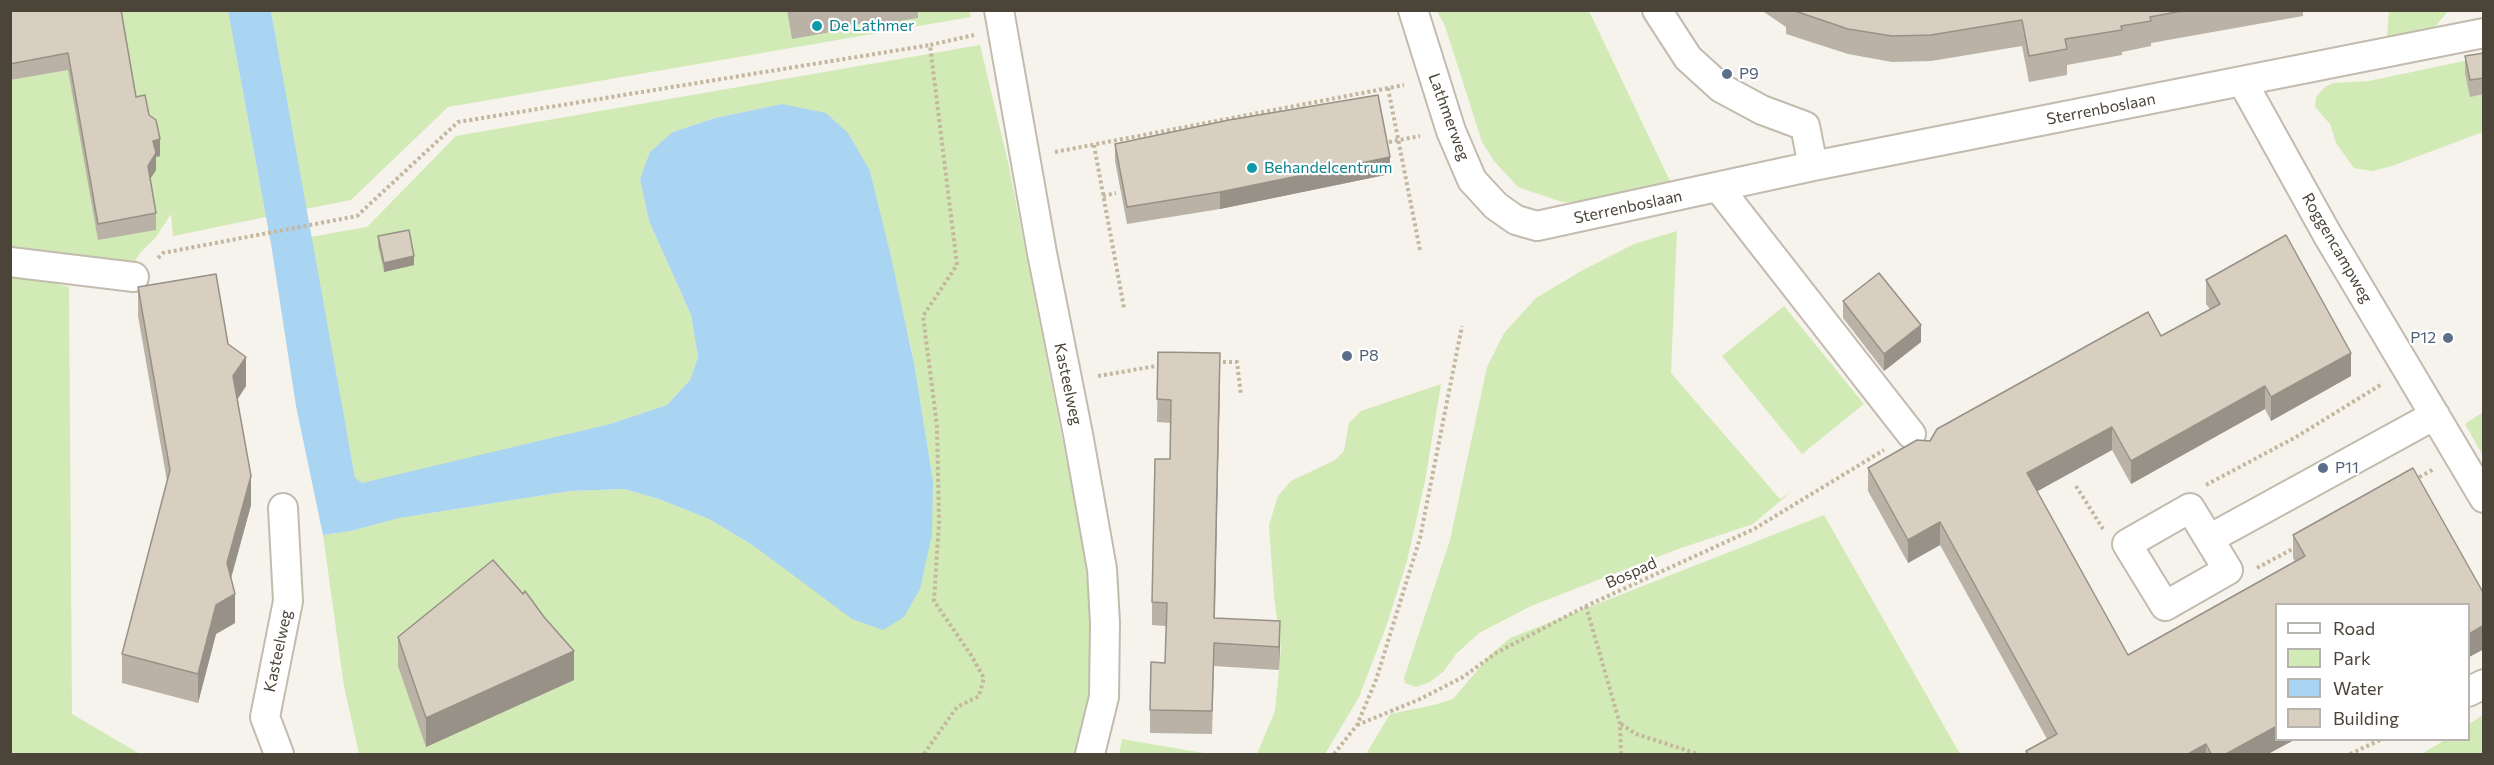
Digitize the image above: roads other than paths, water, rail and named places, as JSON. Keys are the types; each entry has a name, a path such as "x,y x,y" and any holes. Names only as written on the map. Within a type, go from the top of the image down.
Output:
{"street":[{"name":"Lathmerweg","path":"1413,10 1451,131 1472,180 1496,206 1516,220 1537,226"},
{"path":"1657,10 1689,58 1721,87 1762,110 1805,126 1813,166"},
{"name":"Kasteelweg","path":"1001,18 1102,570 1104,697 1090,754"},
{"name":"Sterrenboslaan","path":"1537,226 1813,166 2484,33"},
{"name":"Roggencampweg","path":"2242,81 2327,234 2483,496"},
{"path":"1718,187 1911,434"},
{"path":"10,262 134,277"},
{"path":"2209,539 2434,415"},
{"name":"Kasteelweg","path":"279,754 265,717 288,601 283,508"},
{"path":"2190,508 2209,539 2228,570 2165,606 2127,544 2190,508"},
{"path":"2470,691 2484,684"}],"water":[{"path":"228,11 271,11 355,478 362,483 610,424 667,405 690,380 698,357 691,315 649,221 640,179 650,152 673,132 715,118 782,104 826,113 848,133 870,171 914,363 933,481 932,534 920,589 904,617 883,630 852,619 754,546 709,519 659,499 624,489 570,491 399,518 351,531 323,535 296,406 271,244"}],"place":[{"name":"De Lathmer","path":"817,26"},
{"name":"P9","path":"1727,74"},
{"name":"Behandelcentrum","path":"1252,168"},
{"name":"P12","path":"2448,338"},
{"name":"P8","path":"1347,356"},
{"name":"P11","path":"2323,468"}]}
